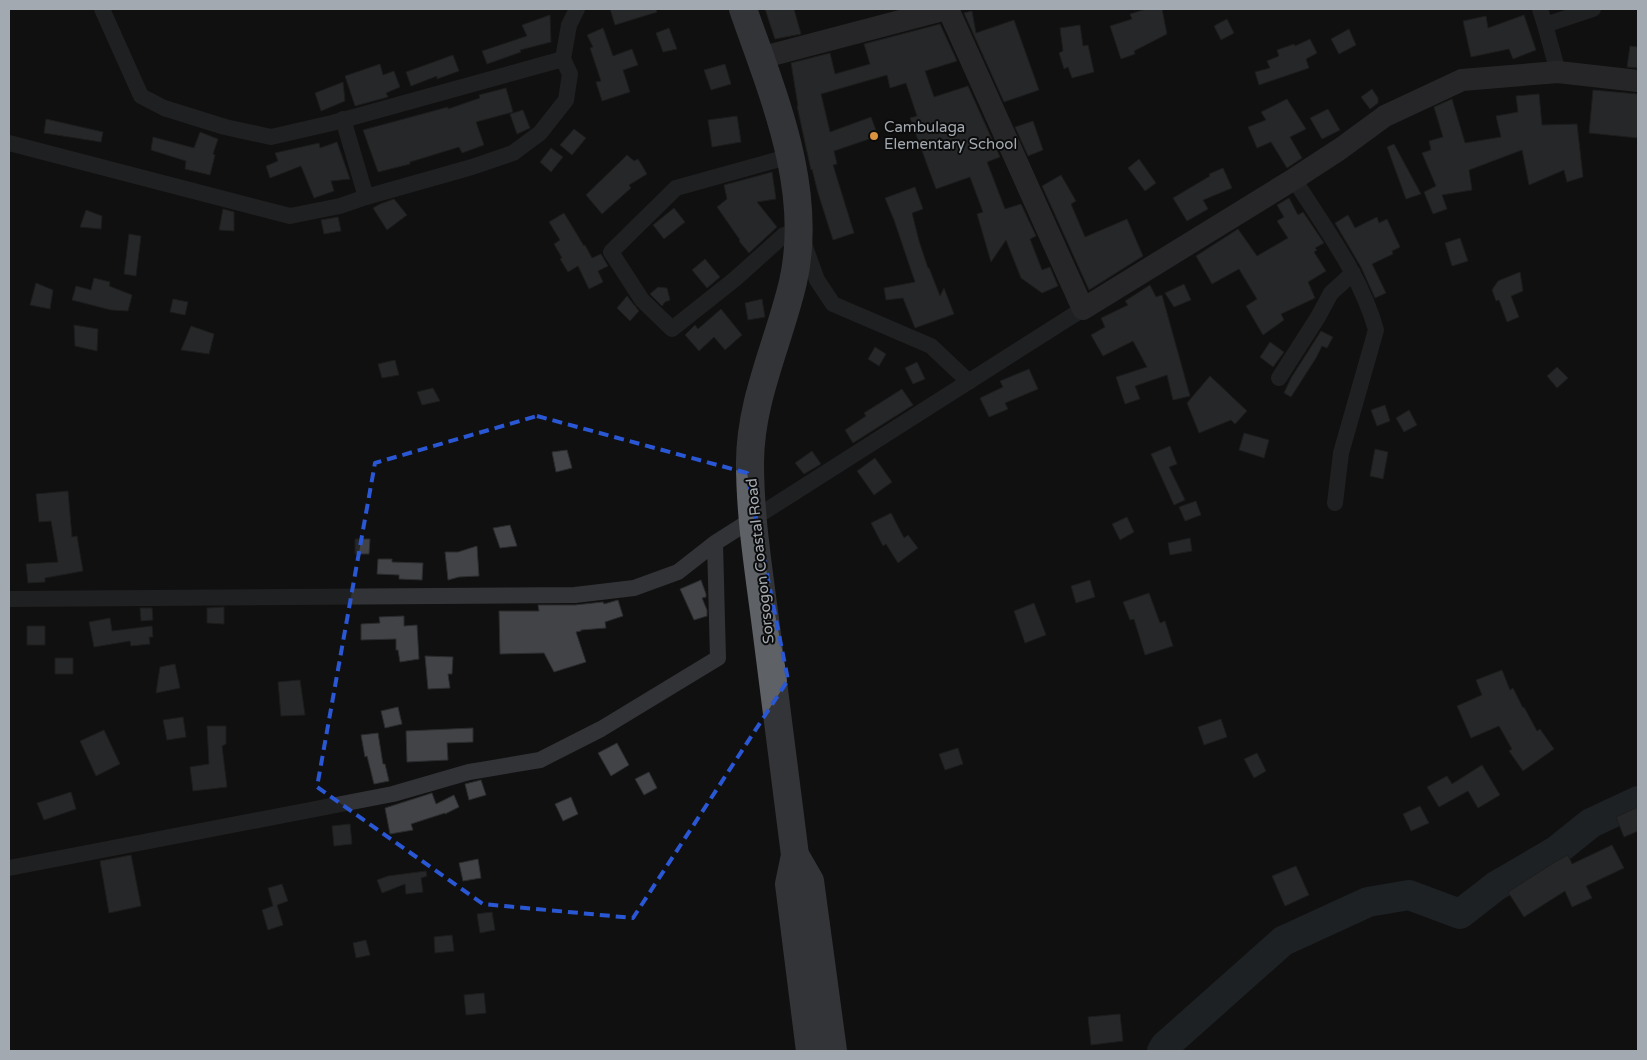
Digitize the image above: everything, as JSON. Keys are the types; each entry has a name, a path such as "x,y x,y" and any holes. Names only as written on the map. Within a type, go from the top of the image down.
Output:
{"highway":[{"name":"Sorsogon Coastal Road","path":"743,9 791,156 797,195 799,230 793,281 756,404 750,461 752,520 795,855 789,884 810,1051"},
{"name":"Sorsogon Coastal Road","path":"795,855 810,881 833,1051"}],"street":[{"path":"102,9 141,96 164,108 225,127 271,137 563,59"},
{"path":"9,144 290,216 340,206 513,153 540,134 566,100 570,74 563,59 569,25 577,9"},
{"path":"760,58 947,9 1083,309"},
{"path":"1540,9 1558,72"},
{"path":"1545,25 1593,9"},
{"path":"9,599 575,595 634,588 678,572 716,543 1083,309 1294,179 1386,116 1462,80 1558,72 1638,81"},
{"path":"343,119 366,197"},
{"path":"791,156 676,188 611,252 642,300 672,329 735,279 784,235 799,230 817,280 833,304 931,346 969,382"},
{"path":"1294,179 1353,273 1370,310 1376,330 1341,453 1334,503"},
{"path":"1279,378 1331,293 1353,273"},
{"path":"9,868 393,794 469,772 540,760 601,729 718,658 716,543"}],"highlighted area":[{"path":"537,416 747,473 788,680 633,918 483,904 317,787 375,463"}],"building":[{"path":"610,9 656,9 657,12 615,25"},
{"path":"765,9 794,9 801,34 775,39"},
{"path":"1146,9 1162,9 1167,34 1134,51 1135,54 1121,59 1110,26 1132,19 1130,14"},
{"path":"972,11 976,33 1014,20 1039,90 1004,102 964,13"},
{"path":"550,15 551,42 520,50 521,52 487,64 482,51 527,36 522,25"},
{"path":"1524,15 1536,50 1513,59 1509,49 1471,57 1463,21 1486,16 1488,28"},
{"path":"1227,19 1234,33 1221,40 1214,26"},
{"path":"940,24 957,61 925,71 934,97 968,86 1000,157 987,162 1005,209 1021,204 1036,236 1030,239 1042,270 1050,267 1058,286 1042,293 1021,278 1006,240 991,262 977,214 983,212 970,177 936,189 910,118 917,116 906,83 890,88 887,75 821,94 830,132 871,117 878,136 834,151 837,164 833,165 854,233 833,240 811,170 797,106 791,63 830,53 835,74 870,64 864,44"},
{"path":"1080,25 1083,46 1088,45 1094,72 1072,78 1068,67 1064,69 1059,53 1063,51 1060,28"},
{"path":"603,28 613,56 632,49 638,65 623,70 630,92 602,101 596,82 601,81 590,48 593,47 587,35"},
{"path":"669,28 677,49 663,52 656,33"},
{"path":"1349,29 1356,45 1339,54 1331,39"},
{"path":"1310,39 1317,53 1306,59 1309,68 1259,85 1255,72 1270,68 1267,61 1279,56 1277,50 1294,44 1295,46"},
{"path":"1630,46 1638,47 1638,68 1627,67"},
{"path":"453,55 459,71 437,79 437,76 411,86 406,72"},
{"path":"380,64 383,75 394,71 400,87 386,93 388,97 355,106 345,76"},
{"path":"725,64 731,84 711,90 704,70"},
{"path":"343,82 345,101 321,111 315,93"},
{"path":"506,88 513,112 476,122 484,145 462,153 459,147 410,162 410,164 378,172 363,130 448,107 448,109 480,98 479,95"},
{"path":"1372,89 1378,98 1378,103 1370,109 1361,97"},
{"path":"1593,90 1638,94 1638,138 1589,133"},
{"path":"1539,94 1542,125 1577,124 1583,177 1567,182 1564,170 1529,185 1522,150 1469,170 1472,190 1442,195 1447,209 1433,214 1424,192 1436,186 1422,153 1431,150 1429,141 1443,137 1434,107 1452,99 1465,143 1501,137 1496,116 1518,112 1516,96"},
{"path":"1287,99 1306,129 1290,137 1302,158 1287,168 1271,142 1257,148 1248,127 1266,120 1261,112"},
{"path":"1328,109 1340,130 1322,139 1310,118"},
{"path":"523,110 530,128 517,134 510,114"},
{"path":"737,116 741,142 712,147 708,120"},
{"path":"46,119 103,132 101,142 44,133"},
{"path":"1033,121 1043,150 1028,156 1015,127"},
{"path":"574,129 586,138 572,155 560,145"},
{"path":"200,132 218,139 213,154 215,155 210,175 185,169 186,161 151,150 153,137 194,148"},
{"path":"337,142 350,179 331,181 334,191 314,198 301,166 270,178 266,166 278,161 275,153 319,143 320,148"},
{"path":"1394,144 1421,194 1406,199 1387,147"},
{"path":"551,148 563,157 551,172 540,162"},
{"path":"627,155 634,161 638,159 647,174 629,185 631,188 602,214 586,195"},
{"path":"1139,159 1156,183 1145,191 1128,168"},
{"path":"1223,168 1232,188 1203,200 1208,209 1187,221 1173,198 1210,176 1209,174"},
{"path":"772,172 776,199 757,202 777,227 749,253 717,207 727,199 724,185"},
{"path":"1061,175 1076,201 1071,204 1085,237 1127,219 1143,256 1089,290 1042,186"},
{"path":"915,187 923,209 912,213 919,241 940,296 944,288 954,314 915,328 903,298 886,300 884,288 915,282 885,198"},
{"path":"1289,198 1298,215 1303,212 1324,243 1315,248 1317,250 1314,252 1326,271 1308,282 1315,298 1281,314 1284,320 1263,335 1246,306 1257,299 1239,269 1212,284 1196,256 1238,229 1257,256 1288,238 1277,221 1284,217 1277,205"},
{"path":"394,199 407,215 387,230 373,208"},
{"path":"674,208 685,222 664,239 653,225"},
{"path":"223,209 234,212 234,231 219,230"},
{"path":"86,210 102,216 101,229 80,227"},
{"path":"564,213 592,258 601,254 608,266 598,271 603,282 589,289 578,266 568,272 554,244 560,240 549,222"},
{"path":"1348,215 1355,228 1377,217 1379,223 1387,219 1400,247 1392,251 1393,254 1372,264 1386,293 1375,298 1361,267 1335,223"},
{"path":"338,217 341,231 324,234 321,220"},
{"path":"129,234 141,236 136,276 124,274"},
{"path":"1460,238 1468,261 1452,266 1445,243"},
{"path":"705,259 720,277 707,288 692,270"},
{"path":"1520,272 1523,291 1511,296 1519,317 1507,322 1499,300 1496,301 1492,290 1498,281"},
{"path":"94,278 110,282 109,286 132,295 128,311 111,310 72,300 76,286 91,290"},
{"path":"36,283 53,290 50,309 30,305"},
{"path":"1184,284 1191,300 1174,307 1165,293"},
{"path":"1150,285 1156,297 1162,295 1190,396 1173,400 1167,375 1135,386 1140,399 1125,404 1116,377 1147,367 1133,341 1103,356 1091,335 1105,327 1101,318 1128,305 1125,301"},
{"path":"658,287 667,288 670,300 662,306 650,294"},
{"path":"627,296 639,311 630,321 617,308"},
{"path":"173,299 188,302 185,315 170,312"},
{"path":"762,299 765,317 748,320 745,303"},
{"path":"721,309 742,335 725,350 714,337 699,351 685,335 695,325 698,329"},
{"path":"74,325 98,329 97,351 75,346"},
{"path":"191,326 214,334 209,354 181,350"},
{"path":"1321,331 1333,337 1327,348 1322,346 1291,397 1284,393 1291,378"},
{"path":"1270,342 1284,352 1273,367 1260,357"},
{"path":"875,347 886,354 879,366 868,359"},
{"path":"395,360 399,375 382,378 378,364"},
{"path":"917,362 925,379 913,384 905,368"},
{"path":"1557,367 1568,378 1557,388 1547,376"},
{"path":"1029,369 1038,389 1005,403 1008,409 989,417 980,398 1003,387 1000,381"},
{"path":"1210,376 1247,411 1235,424 1231,420 1199,433 1187,403"},
{"path":"433,388 440,401 422,405 417,392"},
{"path":"902,389 913,405 853,443 845,430 866,416 864,413"},
{"path":"1385,405 1390,421 1377,426 1371,410"},
{"path":"1409,410 1417,425 1404,432 1396,418"},
{"path":"1244,433 1269,440 1264,458 1239,450"},
{"path":"1170,446 1177,464 1169,467 1185,500 1174,505 1151,454"},
{"path":"1375,449 1388,452 1383,479 1370,476"},
{"path":"567,450 572,468 556,472 552,452"},
{"path":"812,451 821,464 804,474 795,463"},
{"path":"875,458 892,482 874,495 857,471"},
{"path":"68,491 72,537 77,536 83,571 45,578 45,582 28,583 26,564 58,562 51,521 39,522 36,494"},
{"path":"1196,501 1201,515 1185,521 1179,507"},
{"path":"891,513 904,538 908,535 918,548 898,563 886,544 883,546 871,523"},
{"path":"1127,517 1134,532 1120,540 1112,524"},
{"path":"510,525 517,546 500,548 493,528"},
{"path":"1190,538 1192,551 1170,555 1168,543"},
{"path":"355,539 370,539 369,554 355,554"},
{"path":"477,546 479,576 459,577 448,580 445,552 458,552"},
{"path":"378,559 392,559 392,562 423,563 422,580 399,579 399,575 377,574"},
{"path":"701,580 706,594 706,597 702,598 707,610 707,616 694,620 680,589"},
{"path":"1090,580 1095,597 1076,603 1071,586"},
{"path":"1149,593 1160,623 1165,621 1173,646 1145,655 1134,619 1130,620 1123,602"},
{"path":"618,600 623,616 605,622 606,628 576,632 586,662 554,672 544,653 500,654 499,611 539,611 538,605 575,605 603,602 604,604"},
{"path":"1034,603 1046,635 1025,643 1014,611"},
{"path":"224,607 224,624 207,623 207,608"},
{"path":"140,608 152,608 153,620 141,621"},
{"path":"404,616 404,626 417,625 419,659 400,662 398,650 396,650 396,639 361,640 361,624 380,623 379,617"},
{"path":"110,618 112,631 152,626 153,637 149,637 150,644 131,646 130,641 94,647 89,622"},
{"path":"27,626 45,626 45,645 27,645"},
{"path":"425,656 453,657 452,674 448,674 450,688 428,689"},
{"path":"55,658 73,658 73,674 55,674"},
{"path":"175,664 180,688 156,693 160,667"},
{"path":"1502,670 1510,690 1513,688 1537,731 1540,729 1554,749 1523,771 1509,751 1512,749 1499,726 1471,738 1457,706 1482,695 1476,680"},
{"path":"300,680 305,715 281,716 278,682"},
{"path":"398,707 402,724 385,728 381,711"},
{"path":"183,717 186,737 167,740 163,720"},
{"path":"1221,719 1227,737 1204,745 1198,727"},
{"path":"207,726 226,726 226,744 222,746 227,787 193,791 190,767 209,764"},
{"path":"473,728 473,742 447,743 448,760 407,762 406,731"},
{"path":"104,730 120,764 96,776 80,741"},
{"path":"378,733 383,764 385,764 389,781 374,784 367,756 365,757 361,735"},
{"path":"617,743 629,765 611,776 598,753"},
{"path":"958,748 963,764 945,770 939,754"},
{"path":"1257,753 1266,771 1254,778 1244,759"},
{"path":"1482,765 1500,795 1478,808 1468,791 1439,807 1427,787 1447,776 1452,784"},
{"path":"649,772 657,788 644,795 635,779"},
{"path":"481,780 486,795 469,800 465,784"},
{"path":"71,792 76,809 44,820 37,803"},
{"path":"432,793 436,804 454,795 459,807 445,814 411,824 413,830 390,834 385,808"},
{"path":"571,797 578,814 563,821 555,804"},
{"path":"1420,806 1429,823 1411,831 1403,814"},
{"path":"1638,807 1638,831 1624,837 1616,817"},
{"path":"350,824 352,844 334,846 332,826"},
{"path":"1612,845 1624,868 1586,886 1592,898 1572,907 1565,891 1524,917 1508,892 1568,855 1572,864"},
{"path":"131,855 141,906 109,913 100,861"},
{"path":"478,859 481,878 463,881 459,863"},
{"path":"1296,866 1309,895 1285,906 1272,876"},
{"path":"426,871 427,876 421,878 423,892 406,894 405,884 382,893 377,880 388,876"},
{"path":"282,884 288,901 277,905 283,925 268,930 262,910 273,906 268,888"},
{"path":"492,912 495,930 480,933 477,914"},
{"path":"452,935 454,951 435,953 434,937"},
{"path":"366,940 370,955 356,958 353,943"},
{"path":"484,993 486,1013 466,1015 464,995"},
{"path":"1120,1014 1123,1041 1091,1045 1088,1017"}],"waterway":[{"path":"1162,1051 1165,1046 1283,941 1368,902 1409,895 1460,914 1496,886 1556,851 1591,823 1638,801"}],"place":[{"name":"Cambulaga Elementary School","path":"874,136"}]}
